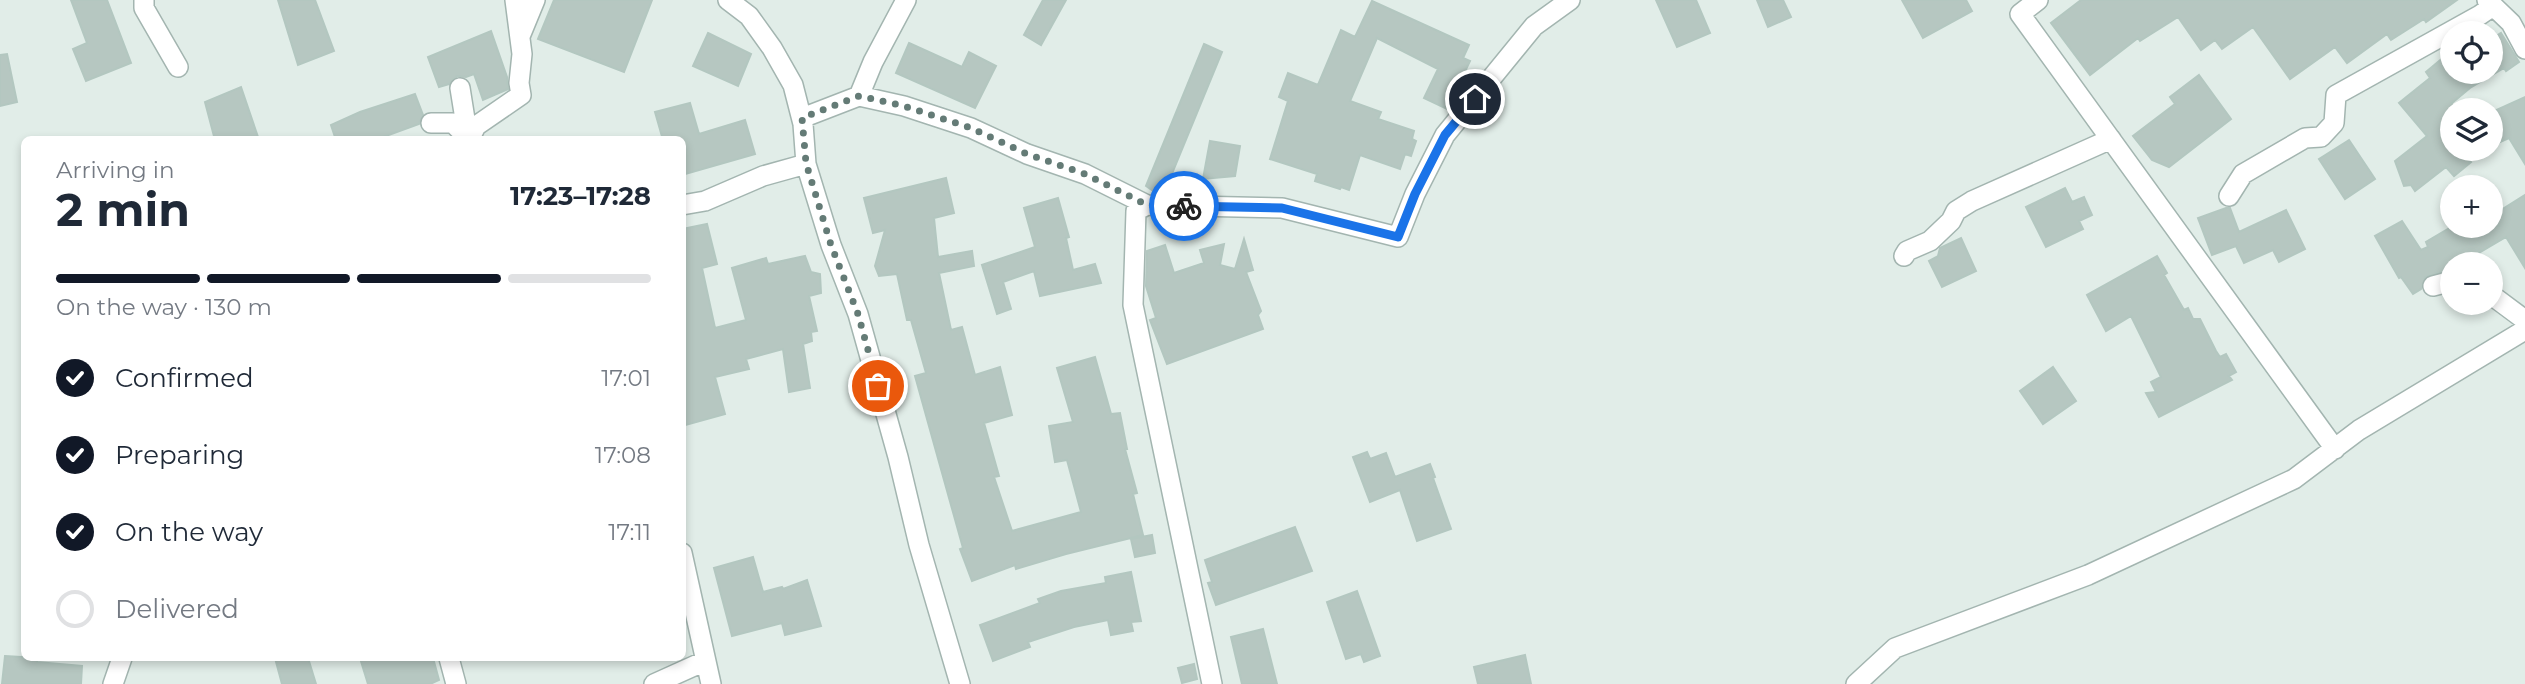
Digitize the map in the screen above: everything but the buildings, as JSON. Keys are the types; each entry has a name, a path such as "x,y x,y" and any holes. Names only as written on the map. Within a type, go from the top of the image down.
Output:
{"street":[{"path":"144,0 144,8 178,67"},
{"path":"471,136 476,126 521,95 521,35 515,0"},
{"path":"521,35 535,0"},
{"path":"728,0 749,16 772,48 793,85 802,118 806,163 831,245 858,314 898,457 919,545 960,684"},
{"path":"859,96 873,62 906,0"},
{"path":"802,118 859,96 904,106 971,128 1027,154 1085,174 1147,205 1282,208 1398,237 1415,194 1445,135 1534,26 1570,0"},
{"path":"2038,0 2020,14 2334,449"},
{"path":"2229,196 2243,174 2305,138 2321,137 2334,123 2336,95 2480,15 2490,3 2518,19 2525,48"},
{"path":"460,88 468,136"},
{"path":"431,123 453,123 466,136"},
{"path":"1904,256 1908,251 1930,241 1951,221 1956,211 1972,201 2111,139"},
{"path":"686,204 705,201 763,176 806,163"},
{"path":"1147,205 1136,211 1133,305 1212,684"},
{"path":"2503,304 2525,320"},
{"path":"1856,684 1895,649 2088,575 2294,479 2359,430 2525,330"},
{"path":"686,571 711,684"},
{"path":"113,684 121,661"},
{"path":"450,661 456,684"},
{"path":"654,684 705,661"}],"way so far":[{"path":"878,386 858,314 831,245 806,163 802,118 859,96 904,106 971,128 1027,154 1085,174 1147,205 1184,206"}],"route":[{"path":"1184,206 1282,208 1398,237 1415,194 1445,135 1475,99"}]}
